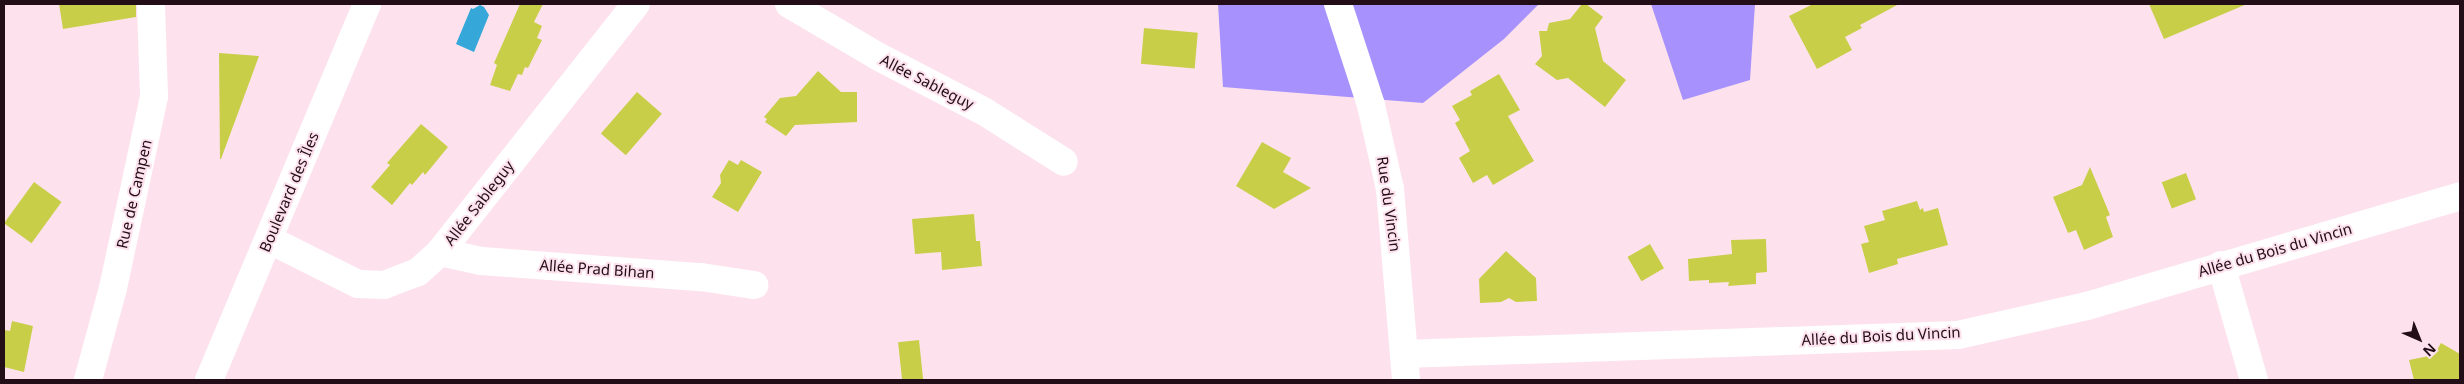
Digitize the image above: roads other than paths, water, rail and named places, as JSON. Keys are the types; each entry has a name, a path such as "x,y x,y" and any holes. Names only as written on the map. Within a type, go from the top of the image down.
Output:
{"street":[{"name":"Rue de Campen","path":"88,380 113,288 154,96 151,4"},
{"name":"Boulevard des Îles","path":"209,380 270,240 367,4"},
{"name":"Allée Sableguy","path":"270,240 358,284 384,285 418,272 440,252 636,4"},
{"name":"Allée Sableguy","path":"789,4 879,57 985,112 1064,162"},
{"name":"Rue du Vincin","path":"1338,4 1371,105 1390,190 1405,367"},
{"name":"Allée du Bois du Vincin","path":"1405,367 1958,334 2087,306 2460,196"},
{"name":"Allée Prad Bihan","path":"440,252 481,261 701,277 754,285"},
{"path":"2222,265 2254,380"}],"water":[{"path":"480,5 484,7 489,15 474,52 456,44 471,8 473,9"}]}
